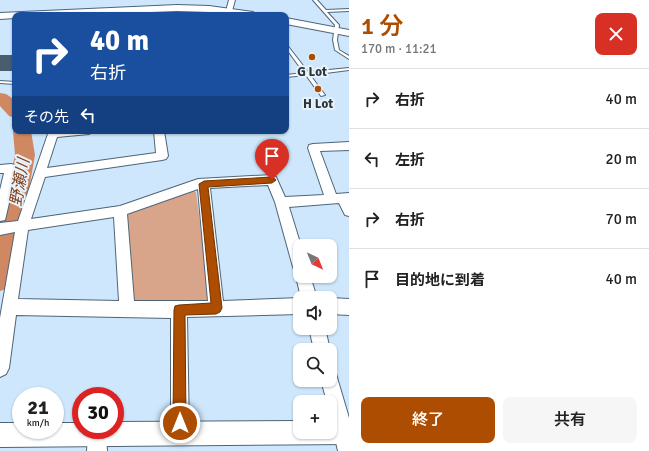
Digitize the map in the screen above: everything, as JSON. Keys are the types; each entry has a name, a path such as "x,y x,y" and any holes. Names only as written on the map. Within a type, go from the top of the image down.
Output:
{"street":[{"path":"229,11 232,0"},
{"path":"119,12 177,8 235,12"},
{"path":"0,16 12,15"},
{"path":"289,22 349,32"},
{"path":"0,368 11,308 10,228 40,173 52,134"},
{"path":"40,173 162,156 159,134"},
{"path":"349,146 313,148 349,211"},
{"path":"0,168 11,168 0,216"},
{"path":"10,228 120,211 198,184 272,180 293,244"},
{"path":"204,184 216,308"},
{"path":"280,202 341,198"},
{"path":"120,211 126,309"},
{"path":"11,308 179,310 293,306"},
{"path":"337,306 349,306"},
{"path":"179,310 180,433"},
{"path":"0,435 97,443 180,433 346,438 332,387"}],"lane":[{"path":"315,0 337,25 335,40 337,50 349,58"},
{"path":"325,11 349,10"},
{"path":"289,50 323,95"},
{"path":"289,76 349,69"},
{"path":"0,82 12,83"}],"shaded area":[{"path":"192,190 196,192 210,298 205,303 139,303 132,298 126,218 130,211"}],"building":[{"path":"0,55 12,55 12,71 0,71"}],"waterway":[{"name":"野瀬川","path":"0,98 12,108"},
{"name":"野瀬川","path":"0,279 25,155 22,134"}],"place":[{"name":"G Lot","path":"312,57"},
{"name":"H Lot","path":"318,89"}],"route":[{"path":"180,423 179,310 216,308 204,184 272,180"}]}
